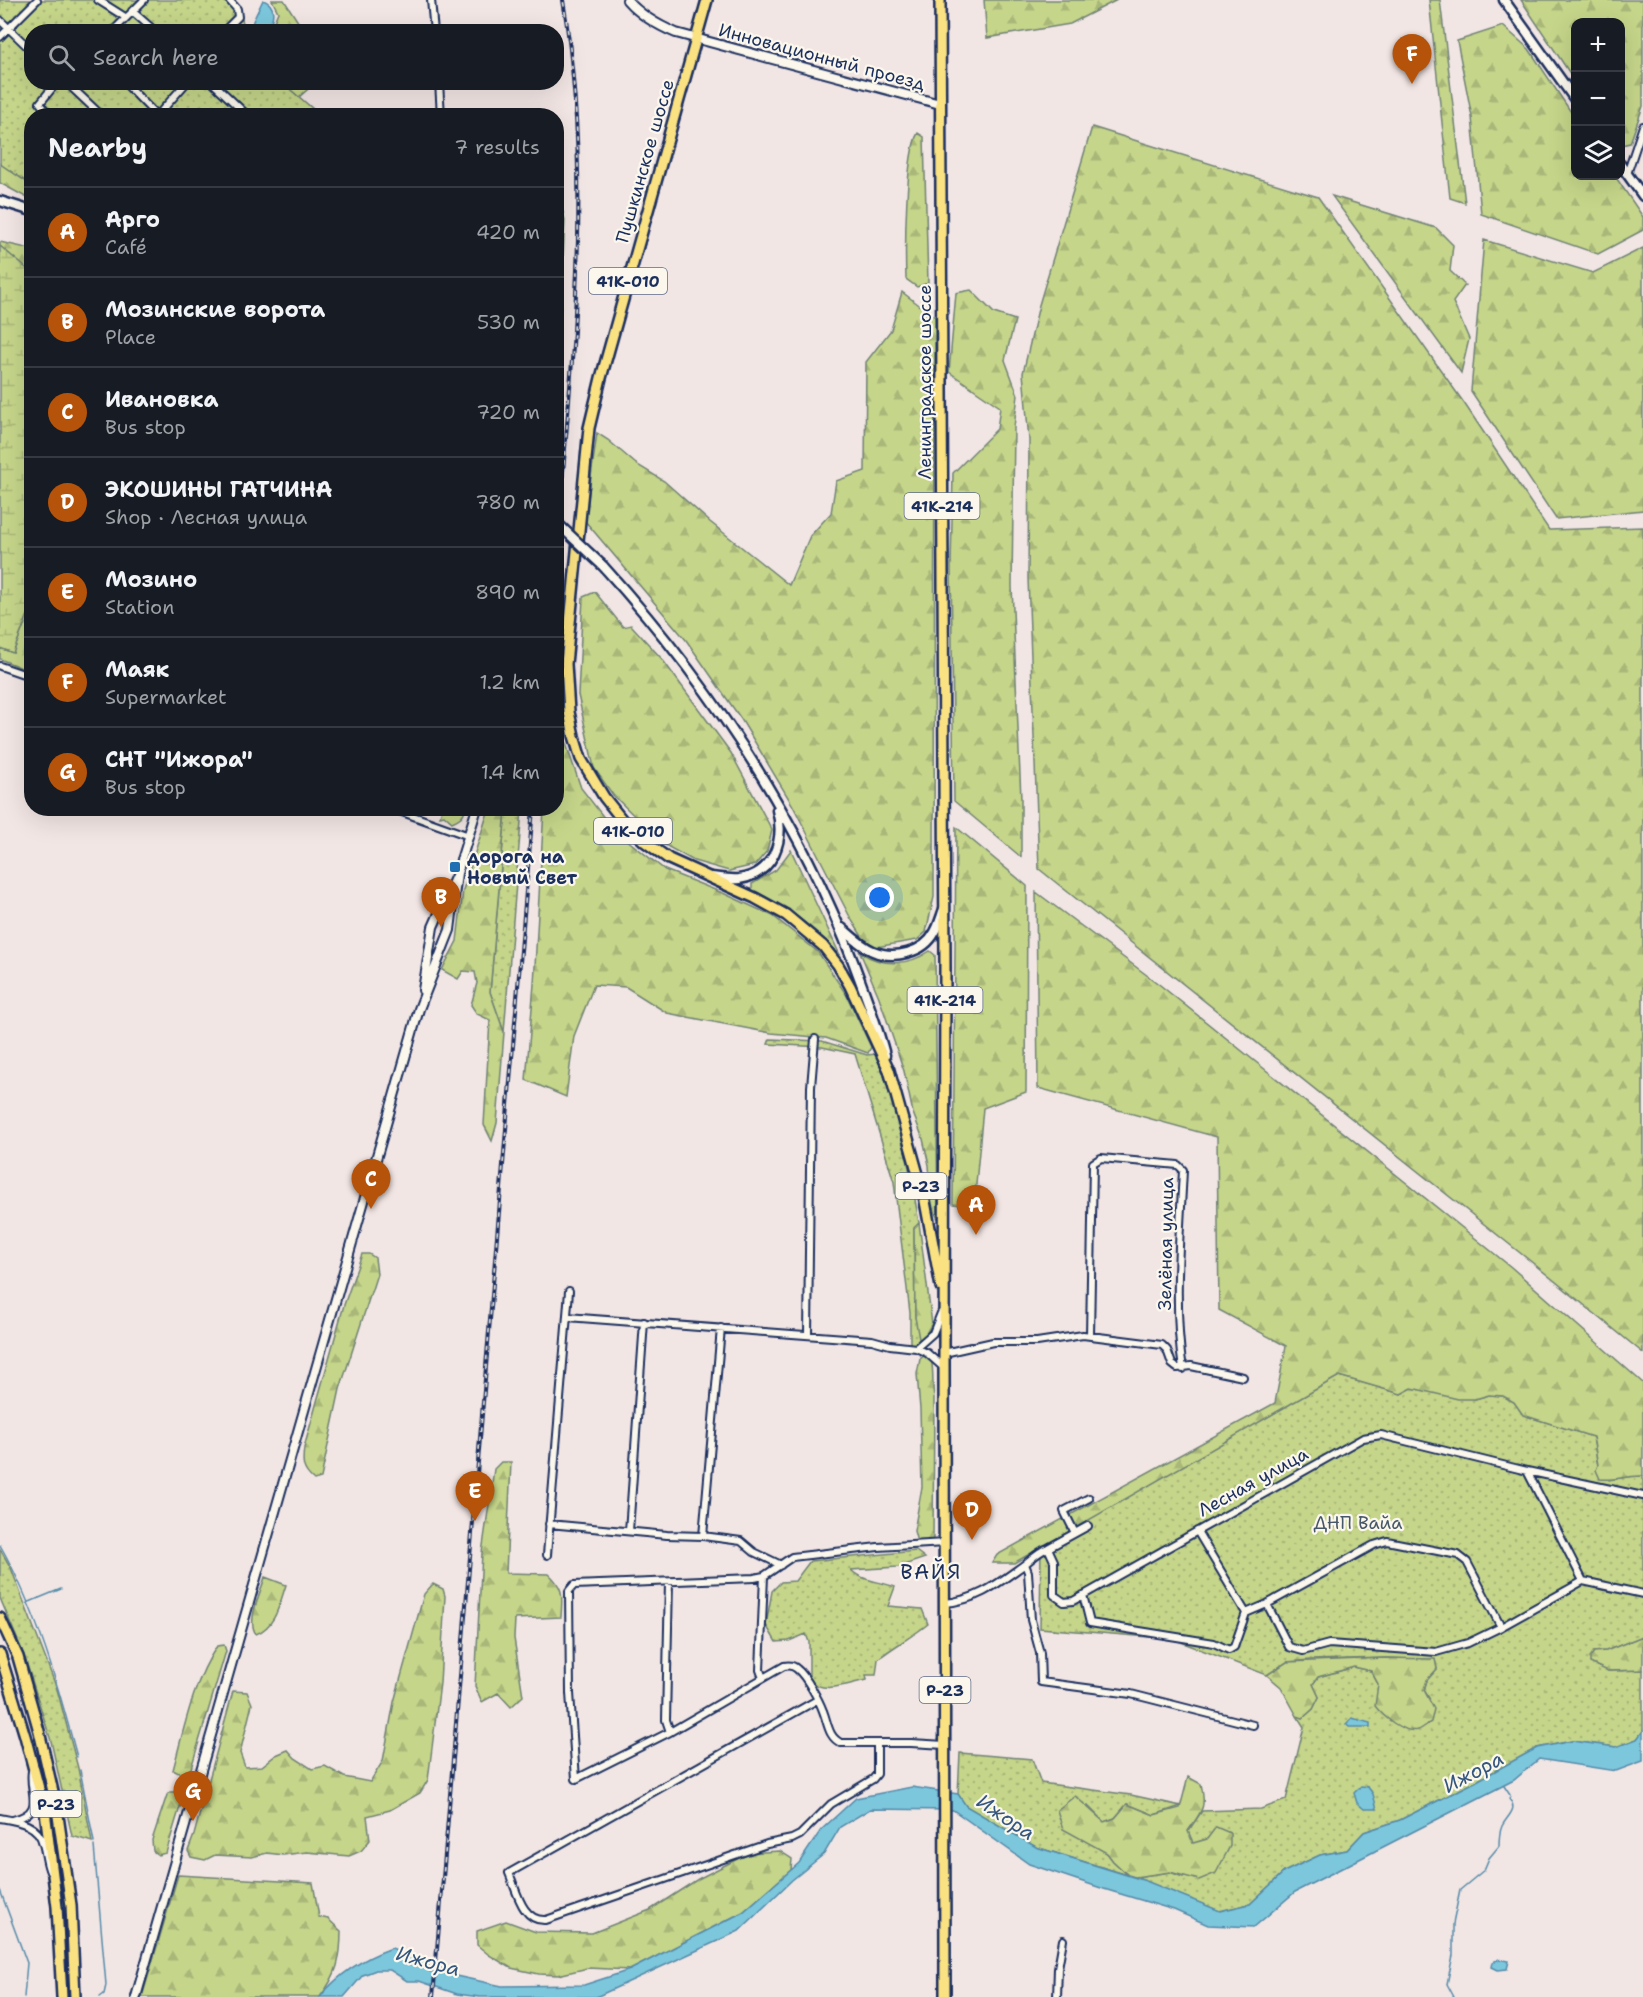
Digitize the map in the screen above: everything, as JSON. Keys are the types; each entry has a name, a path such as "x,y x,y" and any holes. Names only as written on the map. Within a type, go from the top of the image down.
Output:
{"main road":[{"name":"Пушкинское шоссе","path":"707,0 588,428 566,664 569,712 581,759 593,782 624,821 644,841 669,859 755,898 786,915 823,946 838,965 850,986 889,1070"},
{"name":"Ленинградское шоссе","path":"940,0 944,909"},
{"path":"1504,0 1571,95"},
{"path":"1625,171 1643,196"},
{"path":"0,195 24,207"},
{"path":"0,202 24,209"},
{"name":"Р-23","path":"564,529 603,566 681,657 721,711 773,795 841,928 871,1008 924,1196 944,1304 945,1997"},
{"path":"709,877 739,879 756,873 768,864 778,848 781,832 773,795"},
{"name":"41К-214","path":"841,928 871,951 900,955 913,952 927,943 935,933 944,909"},
{"name":"41К-214","path":"944,909 946,1227 944,1304"},
{"name":"Р-23","path":"0,1618 18,1657 39,1731 57,1809 71,1905 75,1997"},
{"name":"Р-23","path":"0,1654 45,1811 55,1881 62,1997"}],"street":[{"path":"0,37 37,0"},
{"path":"98,0 126,17"},
{"path":"119,24 144,0"},
{"path":"229,0 237,9 238,17 231,24"},
{"path":"431,0 433,24"},
{"name":"Инновационный проезд","path":"627,0 642,15 661,27 696,39 940,104"},
{"path":"132,11 147,24"},
{"path":"0,20 24,43"},
{"path":"44,108 40,103 51,90"},
{"path":"74,90 94,108"},
{"path":"132,90 150,108"},
{"path":"164,108 180,90"},
{"path":"220,90 240,108"},
{"path":"439,90 441,108"},
{"path":"1627,174 1643,126"},
{"path":"0,666 24,674"},
{"path":"413,816 469,836"},
{"path":"422,1001 431,939 439,910 457,873 475,816"},
{"path":"136,1997 422,1001 446,943 457,873"},
{"path":"439,910 447,909 452,916"},
{"path":"431,939 436,945 446,943"},
{"path":"808,1335 811,1087 815,1039"},
{"name":"Зелёная улица","path":"1090,1336 1093,1162 1101,1158 1178,1164 1183,1170 1179,1342 1183,1369"},
{"path":"547,1555 569,1291"},
{"path":"916,1348 933,1333 944,1304"},
{"path":"567,1317 872,1340 916,1348 927,1353 944,1368"},
{"path":"629,1531 644,1322"},
{"path":"703,1536 721,1328"},
{"path":"944,1353 993,1342 1037,1342 1090,1336 1162,1345 1167,1350 1172,1364 1183,1369 1191,1366 1243,1377"},
{"name":"Лесная улица","path":"1048,1548 1054,1561 1054,1595 1064,1602 1072,1601 1363,1438 1381,1435 1527,1471 1643,1496"},
{"path":"1527,1471 1583,1581"},
{"path":"1075,1533 1064,1511 1089,1498"},
{"path":"549,1524 741,1541 754,1552 781,1565"},
{"path":"945,1603 979,1596 1025,1564 1037,1552 1088,1526"},
{"path":"1197,1531 1246,1613"},
{"path":"1083,1595 1090,1623 1214,1643 1228,1650 1234,1647 1246,1613 1267,1604 1374,1545 1387,1541 1458,1555 1467,1562 1501,1627"},
{"path":"945,1543 878,1547 792,1557 764,1576 574,1585 569,1591 570,1693 576,1779 669,1732 784,1666 791,1665 798,1669 817,1700 835,1740 841,1743 945,1745"},
{"path":"1025,1564 1028,1572 1031,1620 1040,1653 1041,1682 1131,1695 1253,1725"},
{"path":"763,1678 760,1670 764,1576"},
{"path":"1267,1604 1289,1647 1303,1651 1329,1644 1436,1652 1468,1643 1583,1581 1643,1594"},
{"path":"669,1582 666,1720 669,1732"},
{"path":"817,1700 509,1873 525,1912 538,1921 546,1920 767,1844 792,1839 814,1822 831,1804 873,1779 877,1774 877,1743"},
{"path":"13,1821 28,1814 33,1807 34,1793 31,1776 33,1764"},
{"path":"0,1818 30,1826 38,1832 49,1870 55,1881"},
{"path":"1057,1997 1058,1968 1063,1940"}],"green space":[{"path":"0,0 224,0 242,19 243,24 24,24 24,90 291,90 312,108 24,108 24,180 0,164"},
{"path":"272,0 284,0 299,24 273,24 278,12"},
{"path":"984,0 1117,0 1070,24 987,38"},
{"path":"1429,0 1440,0 1465,203 1450,198"},
{"path":"1521,0 1643,0 1643,106 1630,143 1625,144 1625,18 1571,18 1571,75"},
{"path":"1503,26 1529,49 1571,112 1571,180 1618,180 1643,217 1643,230 1598,254 1481,214 1472,117 1457,41"},
{"path":"291,90 307,90 299,97"},
{"path":"1092,127 1318,197 1464,403 1549,530 1643,527 1643,1353 1039,869 1028,578 1029,440 1023,373 1039,305"},
{"path":"918,133 924,137 928,283 917,287 906,279 906,247 910,161"},
{"path":"0,164 24,180 24,196 0,183"},
{"path":"1332,196 1436,228 1453,245 1450,271 1465,285 1453,302 1469,339 1461,373"},
{"path":"1484,240 1593,273 1643,248 1643,510 1556,519 1471,391"},
{"path":"0,242 24,247 24,267 0,246"},
{"path":"0,246 24,266 24,625 13,653 0,648"},
{"path":"971,290 994,313 1015,320 1005,360 1018,395 1014,427 1012,586 1021,799 1021,857 954,801 951,566 953,473 997,429 1000,407 949,372 956,293"},
{"path":"902,292 935,317 934,897 926,932 917,940 876,947 863,938 851,919 792,804 741,719 686,640 585,521 597,433 636,464 664,481 710,522 789,585 810,536 831,513 836,481 865,471 866,362 891,330"},
{"path":"595,592 623,627 631,625 662,659 731,753 772,830 767,851 755,865 729,871 694,861 663,844 613,795 594,768 578,695 583,597"},
{"path":"24,625 24,669 0,659 0,648 13,653"},
{"path":"564,738 581,788 612,828 665,870 773,916 818,952 846,994 871,1047 868,1053 826,1038 771,1033 667,1013 626,987 594,985 574,1036 566,1097 526,1080 544,816 564,816"},
{"path":"445,816 462,816 461,817 452,822"},
{"path":"487,816 505,816 490,992 504,1032 497,1123 492,1141 484,1125 490,1020 477,1014 471,1005 477,983 475,972 463,971 458,979 442,970 457,941 463,890"},
{"path":"505,816 521,816 504,1032 490,992"},
{"path":"956,827 1027,886 1026,1092 983,1108 974,1206 953,1204"},
{"path":"791,850 840,955 799,918 752,890 752,884 776,870"},
{"path":"1036,892 1160,985 1511,1267 1643,1383 1643,1476 1600,1479 1596,1470 1598,1465 1593,1437 1523,1415 1514,1402 1503,1396 1489,1395 1475,1399 1458,1399 1412,1388 1401,1394 1339,1376 1014,1563 992,1563 997,1555 1275,1403 1286,1346 1219,1310 1217,1137 1038,1088"},
{"path":"930,951 935,955 938,1219 932,1207 929,1165 923,1139 913,1113 904,1071 879,997 860,952 878,960 895,963 913,960"},
{"path":"770,1039 822,1041 867,1055 876,1054 891,1095 902,1137 919,1223 914,1229 915,1317 923,1339 918,1344 910,1345 910,1313 894,1182 855,1054 822,1047 768,1044"},
{"path":"919,1223 932,1324 923,1339 919,1339 915,1317 914,1228"},
{"path":"362,1254 369,1254 375,1258 377,1274 340,1389 321,1478 314,1480 304,1466 304,1448 344,1305"},
{"path":"925,1355 931,1358 934,1398 933,1541 917,1542 914,1531 922,1487 917,1374 920,1359"},
{"name":"ДНП Вайа","path":"1339,1376 1401,1394 1412,1388 1475,1399 1489,1395 1503,1396 1514,1402 1524,1415 1593,1437 1598,1466 1609,1480 1643,1476 1643,1636 1606,1651 1594,1652 1608,1671 1643,1670 1643,1731 1637,1739 1616,1747 1572,1741 1537,1748 1400,1820 1364,1832 1347,1850 1320,1855 1284,1872 1250,1904 1219,1911 1135,1877 1170,1872 1183,1877 1207,1839 1193,1844 1188,1831 1202,1811 1261,1809 1286,1800 1304,1727 1297,1716 1303,1718 1313,1709 1319,1697 1313,1684 1318,1677 1354,1667 1371,1671 1378,1684 1429,1698 1424,1690 1427,1680 1437,1669 1435,1660 1386,1658 1287,1662 1267,1675 1173,1639 1040,1628 1041,1547"},
{"path":"501,1462 511,1462 506,1573 549,1574 558,1584 562,1599 561,1617 515,1619 514,1638 523,1696 511,1707 498,1693 482,1702 475,1686 482,1553 494,1469"},
{"path":"0,1549 11,1568 57,1689 78,1768 92,1842 72,1836 51,1741 24,1655 0,1598"},
{"path":"916,1551 925,1558 898,1567 851,1570 866,1579 895,1587 888,1606 922,1609 928,1624 878,1659 876,1675 866,1675 867,1680 822,1687 809,1680 809,1642 806,1634 789,1641 776,1642 766,1625 772,1591 781,1582 795,1581 810,1561"},
{"path":"265,1577 286,1585 272,1620 268,1626 256,1634 253,1628 253,1614"},
{"path":"433,1584 443,1589 445,1596 440,1683 428,1780 420,1793 390,1810 367,1816 370,1840 361,1851 349,1856 307,1852 283,1855 267,1853 252,1857 215,1855 205,1860 191,1857 188,1851 233,1691 247,1692 252,1704 240,1753 245,1767 262,1766 276,1755 288,1750 295,1758 312,1769 325,1766 344,1777 370,1782 383,1761 394,1702 424,1594"},
{"path":"1643,1636 1643,1670 1608,1671 1590,1663 1590,1657 1594,1652 1606,1651"},
{"path":"224,1645 226,1651 189,1775 186,1777 173,1770 185,1722 195,1690 209,1660 217,1646"},
{"path":"1386,1658 1435,1659 1437,1669 1427,1680 1424,1690 1434,1709 1431,1722 1420,1729 1412,1731 1400,1727 1375,1706 1378,1684 1371,1671 1354,1667 1318,1677 1313,1684 1319,1697 1313,1709 1303,1718 1297,1716 1281,1687 1267,1675 1287,1662"},
{"path":"960,1753 1032,1759 1041,1783 1131,1795 1181,1806 1154,1815 1127,1804 1115,1818 1104,1822 1088,1806 1087,1841 1107,1853 1128,1875 1036,1847 966,1806 958,1794"},
{"path":"1188,1777 1201,1784 1203,1799 1202,1809 1188,1831 1193,1843 1207,1839 1216,1827 1230,1833 1230,1846 1216,1873 1199,1880 1170,1872 1135,1877 1128,1875 1107,1853 1063,1829 1057,1810 1075,1796 1104,1822 1115,1818 1127,1804 1154,1815 1180,1808"},
{"path":"170,1792 177,1792 183,1797 166,1853 158,1855 153,1851 152,1840"},
{"path":"780,1851 792,1859 791,1870 743,1912 630,1970 588,1968 558,1975 539,1974 511,1968 477,1945 477,1931 506,1921 536,1932 592,1933 650,1910 698,1879 749,1853"},
{"path":"178,1875 313,1883 319,1917 328,1919 341,1931 337,1966 320,1997 142,1997"}],"water":[{"path":"263,0 268,2 273,13 270,24 252,24"},
{"path":"1352,1718 1370,1723 1370,1727 1349,1727 1346,1724"},
{"name":"Ижора","path":"1643,1731 1643,1761 1616,1771 1539,1759 1514,1780 1295,1892 1254,1927 1208,1925 1174,1910 1029,1864 953,1810 870,1809 840,1827 824,1854 792,1880 739,1931 596,1997 480,1997 457,1994 419,1981 407,1981 390,1970 376,1970 363,1975 344,1997 320,1997 327,1988 353,1967 392,1948 428,1964 429,1971 438,1974 439,1967 456,1976 502,1986 584,1985 630,1970 743,1912 799,1863 821,1830 856,1798 912,1787 958,1794 966,1806 1036,1847 1146,1881 1220,1911 1250,1904 1284,1872 1320,1855 1347,1850 1364,1832 1400,1820 1537,1748 1572,1741 1616,1747 1637,1739"},
{"path":"1361,1786 1368,1787 1373,1794 1377,1809 1364,1809 1357,1803 1354,1793"},
{"path":"1499,1959 1509,1961 1507,1969 1498,1970 1492,1967 1493,1962"}],"waterway":[{"path":"0,1545 36,1622 54,1675 77,1757"},
{"path":"27,1603 61,1589"},
{"path":"80,1770 94,1842"},
{"path":"1454,1997 1447,1984 1453,1955 1453,1924 1460,1890 1484,1870 1489,1858 1499,1846 1501,1829 1513,1806 1504,1786"},
{"path":"94,1846 106,1985 104,1994 100,1997"},
{"path":"0,1890 27,1963 24,1997"}],"railway":[{"path":"563,0 572,69 577,138 578,208 577,277 564,462"},
{"path":"433,1997 532,816"}],"place":[{"name":"Маяк","path":"1412,84"},
{"name":"дорога на Новый Свет","path":"455,867"},
{"name":"Мозинские ворота","path":"441,927"},
{"name":"Ивановка","path":"371,1209"},
{"name":"Арго","path":"976,1235"},
{"name":"Мозино","path":"475,1521"},
{"name":"ЭКОШИНЫ ГАТЧИНА","path":"972,1540"},
{"name":"СНТ \"Ижора\"","path":"193,1821"}],"district":[{"name":"ВАЙЯ","path":"931,1572"}]}
